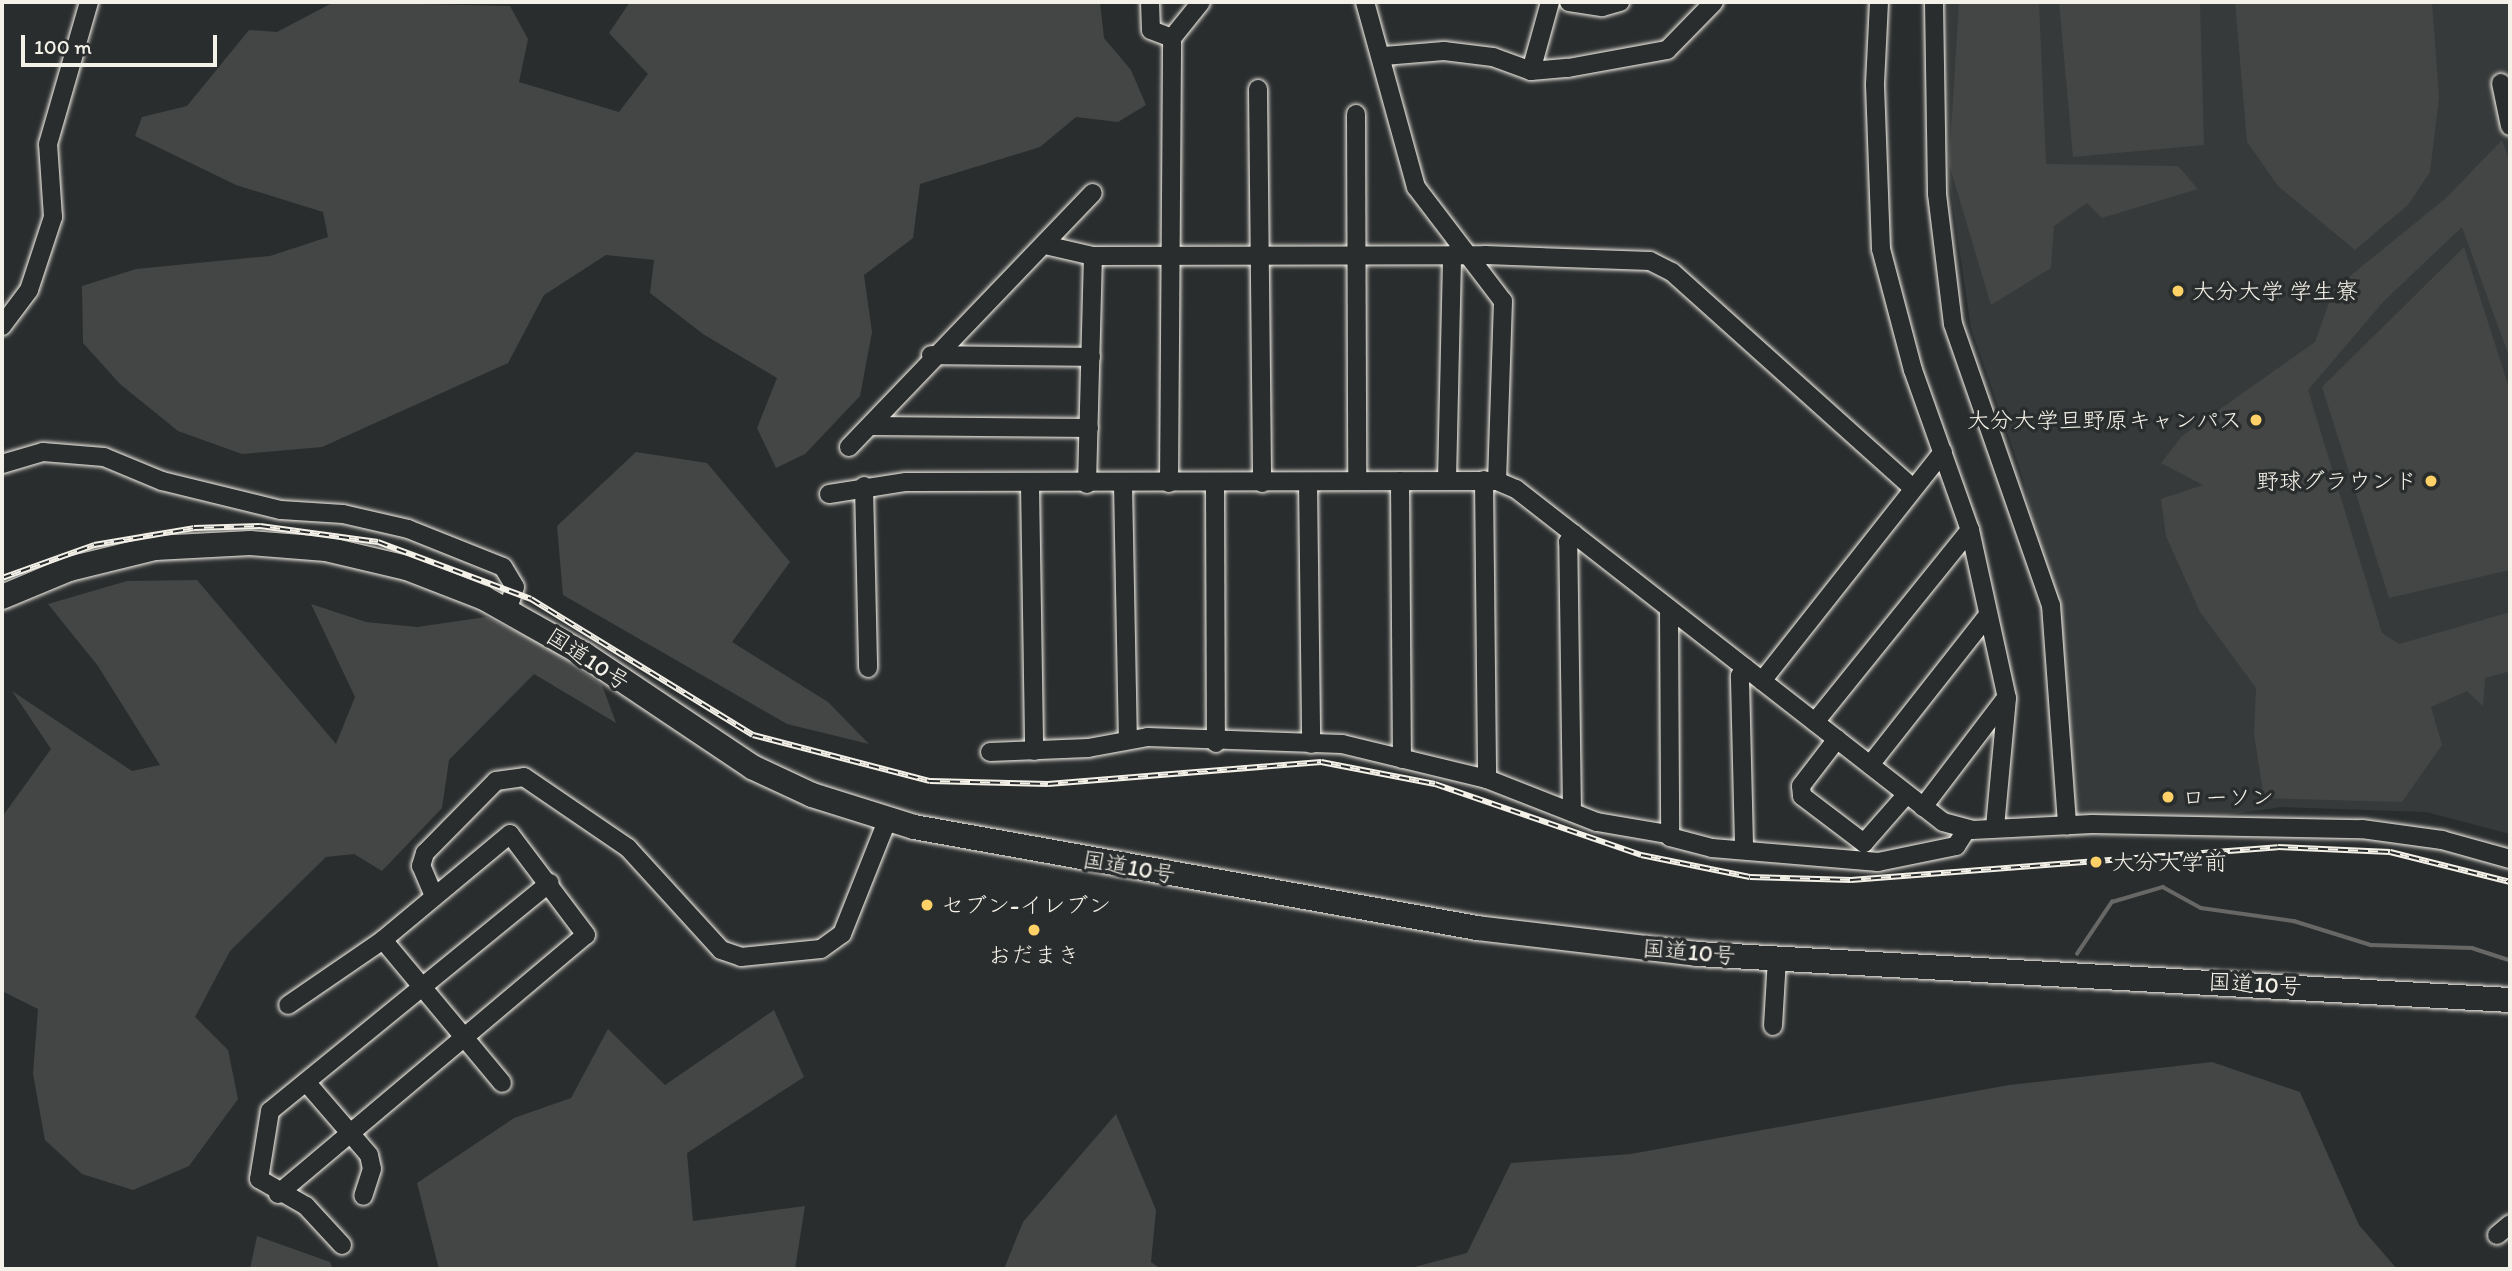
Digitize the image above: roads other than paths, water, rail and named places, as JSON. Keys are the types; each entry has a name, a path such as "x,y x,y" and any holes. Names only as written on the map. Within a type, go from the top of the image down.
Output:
{"highway":[{"name":"国道10号","path":"2,597 133,552 250,543 383,561 508,609 752,766 887,821 1477,928 1777,959 2510,1000"},
{"name":"国道10号","path":"2329,988 2510,1011"}],"street":[{"path":"2,326 29,290 55,209 48,144 89,2"},
{"path":"1150,2 1151,30 1172,38"},
{"path":"1169,483 1172,38 1201,2"},
{"path":"1365,2 1384,56 1416,187 1472,255 1503,301 1490,481 1487,779"},
{"path":"1531,71 1550,2"},
{"path":"1569,2 1602,7 1620,2"},
{"path":"1384,56 1444,51 1531,71 1667,50 1714,2"},
{"path":"1880,2 1875,85 1881,249 1913,370 1969,530 2007,698 1995,828"},
{"path":"1934,2 1937,194 1953,324 2052,605 2067,825"},
{"path":"2501,83 2510,126"},
{"path":"1258,89 1262,483"},
{"path":"1356,114 1357,481"},
{"path":"849,447 873,426 931,355 1045,245 1093,193"},
{"path":"1045,245 1093,256 1472,255 1665,267 1913,488"},
{"path":"1447,480 1452,255"},
{"path":"1087,484 1093,256"},
{"path":"931,355 1091,357"},
{"path":"873,426 1089,428"},
{"path":"2,464 48,452 104,457 162,481 281,510 343,514 408,529 503,567 515,587 508,609"},
{"path":"1762,681 1943,452"},
{"path":"1400,481 1402,759"},
{"path":"829,494 864,486 1490,481 1574,534 1947,825 1966,829 2067,825 2362,829 2442,840 2510,859"},
{"path":"1308,482 1311,744"},
{"path":"1215,483 1216,743"},
{"path":"1123,484 1128,740"},
{"path":"1030,485 1034,751"},
{"path":"864,486 868,668"},
{"path":"1815,722 1969,530"},
{"path":"1572,812 1568,542 1574,534"},
{"path":"1668,834 1669,608"},
{"path":"1870,765 1988,615"},
{"path":"1744,844 1740,676 1745,667"},
{"path":"1923,807 2007,698"},
{"path":"1837,739 1801,786 1802,796 1864,842 1907,794"},
{"path":"990,752 1034,751 1128,740 1311,744 1402,759 1487,779 1572,812 1668,834 1712,848 1878,862 1956,846 1966,829"},
{"path":"434,896 421,866 425,853 496,782 524,777 628,848 721,950 741,957 821,949 842,934 887,821"},
{"path":"278,1194 585,940 584,927 510,834 383,940 288,1005"},
{"path":"342,1245 306,1206 278,1194 259,1179 266,1121 306,1082 550,883"},
{"path":"383,940 502,1083"},
{"path":"1773,1026 1777,959"},
{"path":"306,1082 372,1163 363,1196"}],"waterway":[{"path":"2077,954 2112,902 2163,887 2201,908 2294,921 2371,945 2472,948 2510,960"}],"railway":[{"path":"2,578 94,545 194,528 260,526 378,542 531,599 753,735 930,781 1048,784 1321,762 1435,784 1641,855 1750,877 1851,880 2278,847 2390,852 2510,882"}],"place":[{"name":"大分大学 学生寮","path":"2178,291"},
{"name":"大分大学旦野原キャンパス","path":"2256,420"},
{"name":"野球グラウンド","path":"2431,481"},
{"name":"ローソン","path":"2168,797"},
{"name":"大分大学前","path":"2096,862"},
{"name":"セブン-イレブン","path":"927,905"},
{"name":"おだまき","path":"1034,930"}]}
